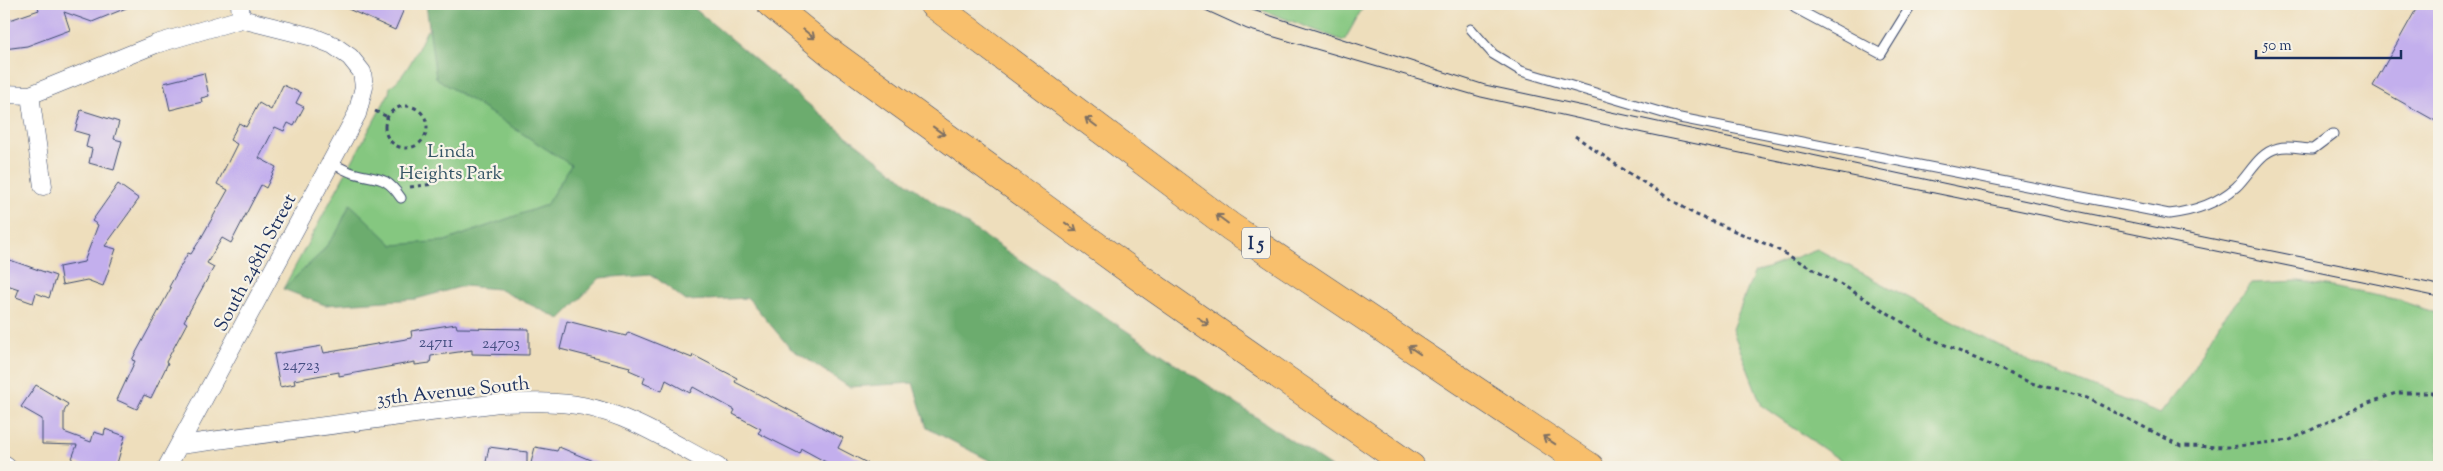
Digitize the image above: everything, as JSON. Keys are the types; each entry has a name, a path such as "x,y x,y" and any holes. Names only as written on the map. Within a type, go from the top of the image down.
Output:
{"highway":[{"path":"771,4 831,53 1154,287 1411,467"},
{"name":"I 5","path":"933,4 1231,226 1590,467"}],"street":[{"name":"South 248th Street","path":"167,467 331,163 357,114 362,100 364,87 362,72 350,58 333,45 241,11"},
{"path":"4,94 30,95 241,11"},
{"path":"30,95 43,186"},
{"name":"35th Avenue South","path":"180,445 499,403 543,401 585,406 627,420 718,467"}],"lane":[{"path":"1797,4 1795,8 1881,54 1912,4"},
{"path":"1471,29 1493,54 1521,70 1680,118 2169,214 2186,212 2207,206 2224,196 2237,186 2260,158 2268,152 2288,146 2313,149 2332,134"},
{"path":"331,163 353,173 384,180 394,188 401,198"}],"path":[{"path":"1296,4 1301,4"},
{"path":"402,107 419,110 426,120 425,137 411,147 394,143 387,134 388,117 402,107"},
{"path":"1575,136 1621,168 1694,214 1771,246 1849,289 1925,336 2031,383 2088,398 2181,446 2229,447 2290,440 2363,405 2396,393 2439,393"},
{"path":"406,187 434,184"}],"green space":[{"path":"426,4 689,4 844,134 930,200 1331,467 1002,467 927,428 913,383 849,387 790,348 748,298 686,301 651,274 600,278 560,319 498,289 464,286 416,299 325,305 283,289 320,254 337,232 350,204 393,245 445,241 546,205 571,165 436,78"},
{"path":"1246,4 1365,4 1344,41"},
{"name":"Linda Heights Park","path":"427,30 584,156 575,212 283,289 389,93 390,87 407,69"},
{"path":"1817,249 2034,364 2160,414 2185,382 2220,322 2252,283 2300,281 2395,299 2439,314 2439,467 1850,467 1762,406 1732,329 1754,273"}],"building":[{"path":"37,4 136,4 92,22 64,12 70,30 27,46 4,49 4,22 39,10"},
{"path":"337,4 393,4 404,9 395,30"},
{"path":"2419,4 2439,4 2439,123 2373,86"},
{"path":"204,73 209,96 201,98 202,102 170,110 164,83"},
{"path":"283,85 301,93 296,103 304,107 294,126 288,123 284,131 275,127 259,158 276,167 266,188 261,185 231,243 222,238 207,263 214,267 184,321 187,323 166,362 168,363 151,398 144,395 137,409 117,400 135,361 132,360 171,288 169,287 188,253 191,254 200,240 228,190 217,184 237,144 230,140 239,123 246,127 259,103 271,110"},
{"path":"81,110 119,122 114,139 122,141 114,170 89,163 92,149 86,147 89,135 75,131"},
{"path":"118,184 139,199 105,246 116,249 103,286 87,280 62,285 59,267 84,262 98,225 92,221"},
{"path":"4,258 56,276 49,298 36,293 33,303 16,297 19,289 4,284"},
{"path":"567,321 626,336 628,332 692,358 693,355 737,378 735,382 843,438 838,448 875,467 835,467 802,449 800,454 758,433 761,429 733,414 735,410 693,387 690,393 666,380 662,391 643,383 645,377 629,370 630,367 560,349"},
{"path":"456,324 457,328 529,329 529,355 472,354 472,350 431,356 430,363 415,365 415,362 339,376 339,372 294,380 295,384 280,387 274,354 322,346 324,353 412,338 411,331"},
{"path":"36,385 68,404 64,412 64,432 91,442 94,432 104,435 105,429 125,436 116,467 89,467 71,461 77,445 42,444 42,419 21,407"},
{"path":"489,447 527,452 527,467 485,467"},
{"path":"535,447 557,451 559,447 607,467 530,467"}],"tram line":[{"path":"1192,4 1247,29 1481,97 1643,133 2439,297"},
{"path":"1234,4 1485,85 2027,201 2439,285"}]}
